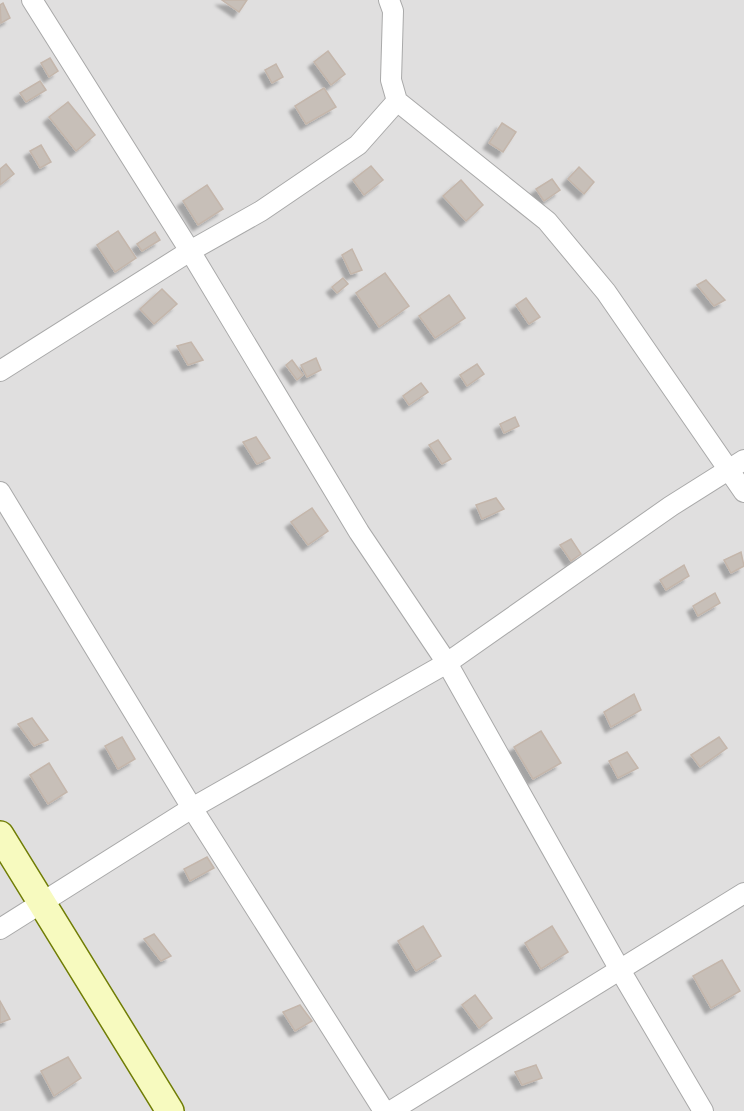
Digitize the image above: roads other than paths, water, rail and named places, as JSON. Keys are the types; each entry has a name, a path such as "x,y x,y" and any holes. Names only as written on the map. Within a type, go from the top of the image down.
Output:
{"street":[{"path":"32,0 190,251 359,532 447,663 620,970 703,1111"},
{"path":"388,0 393,11 391,80 397,102 547,221 606,292 737,465 744,492"},
{"path":"0,371 190,251 261,211 358,145 397,102"},
{"path":"0,929 41,901 192,808 447,663 670,506 737,465"},
{"path":"0,492 192,808 384,1111"},
{"path":"0,835 170,1111"},
{"path":"391,1111 744,893"}]}
